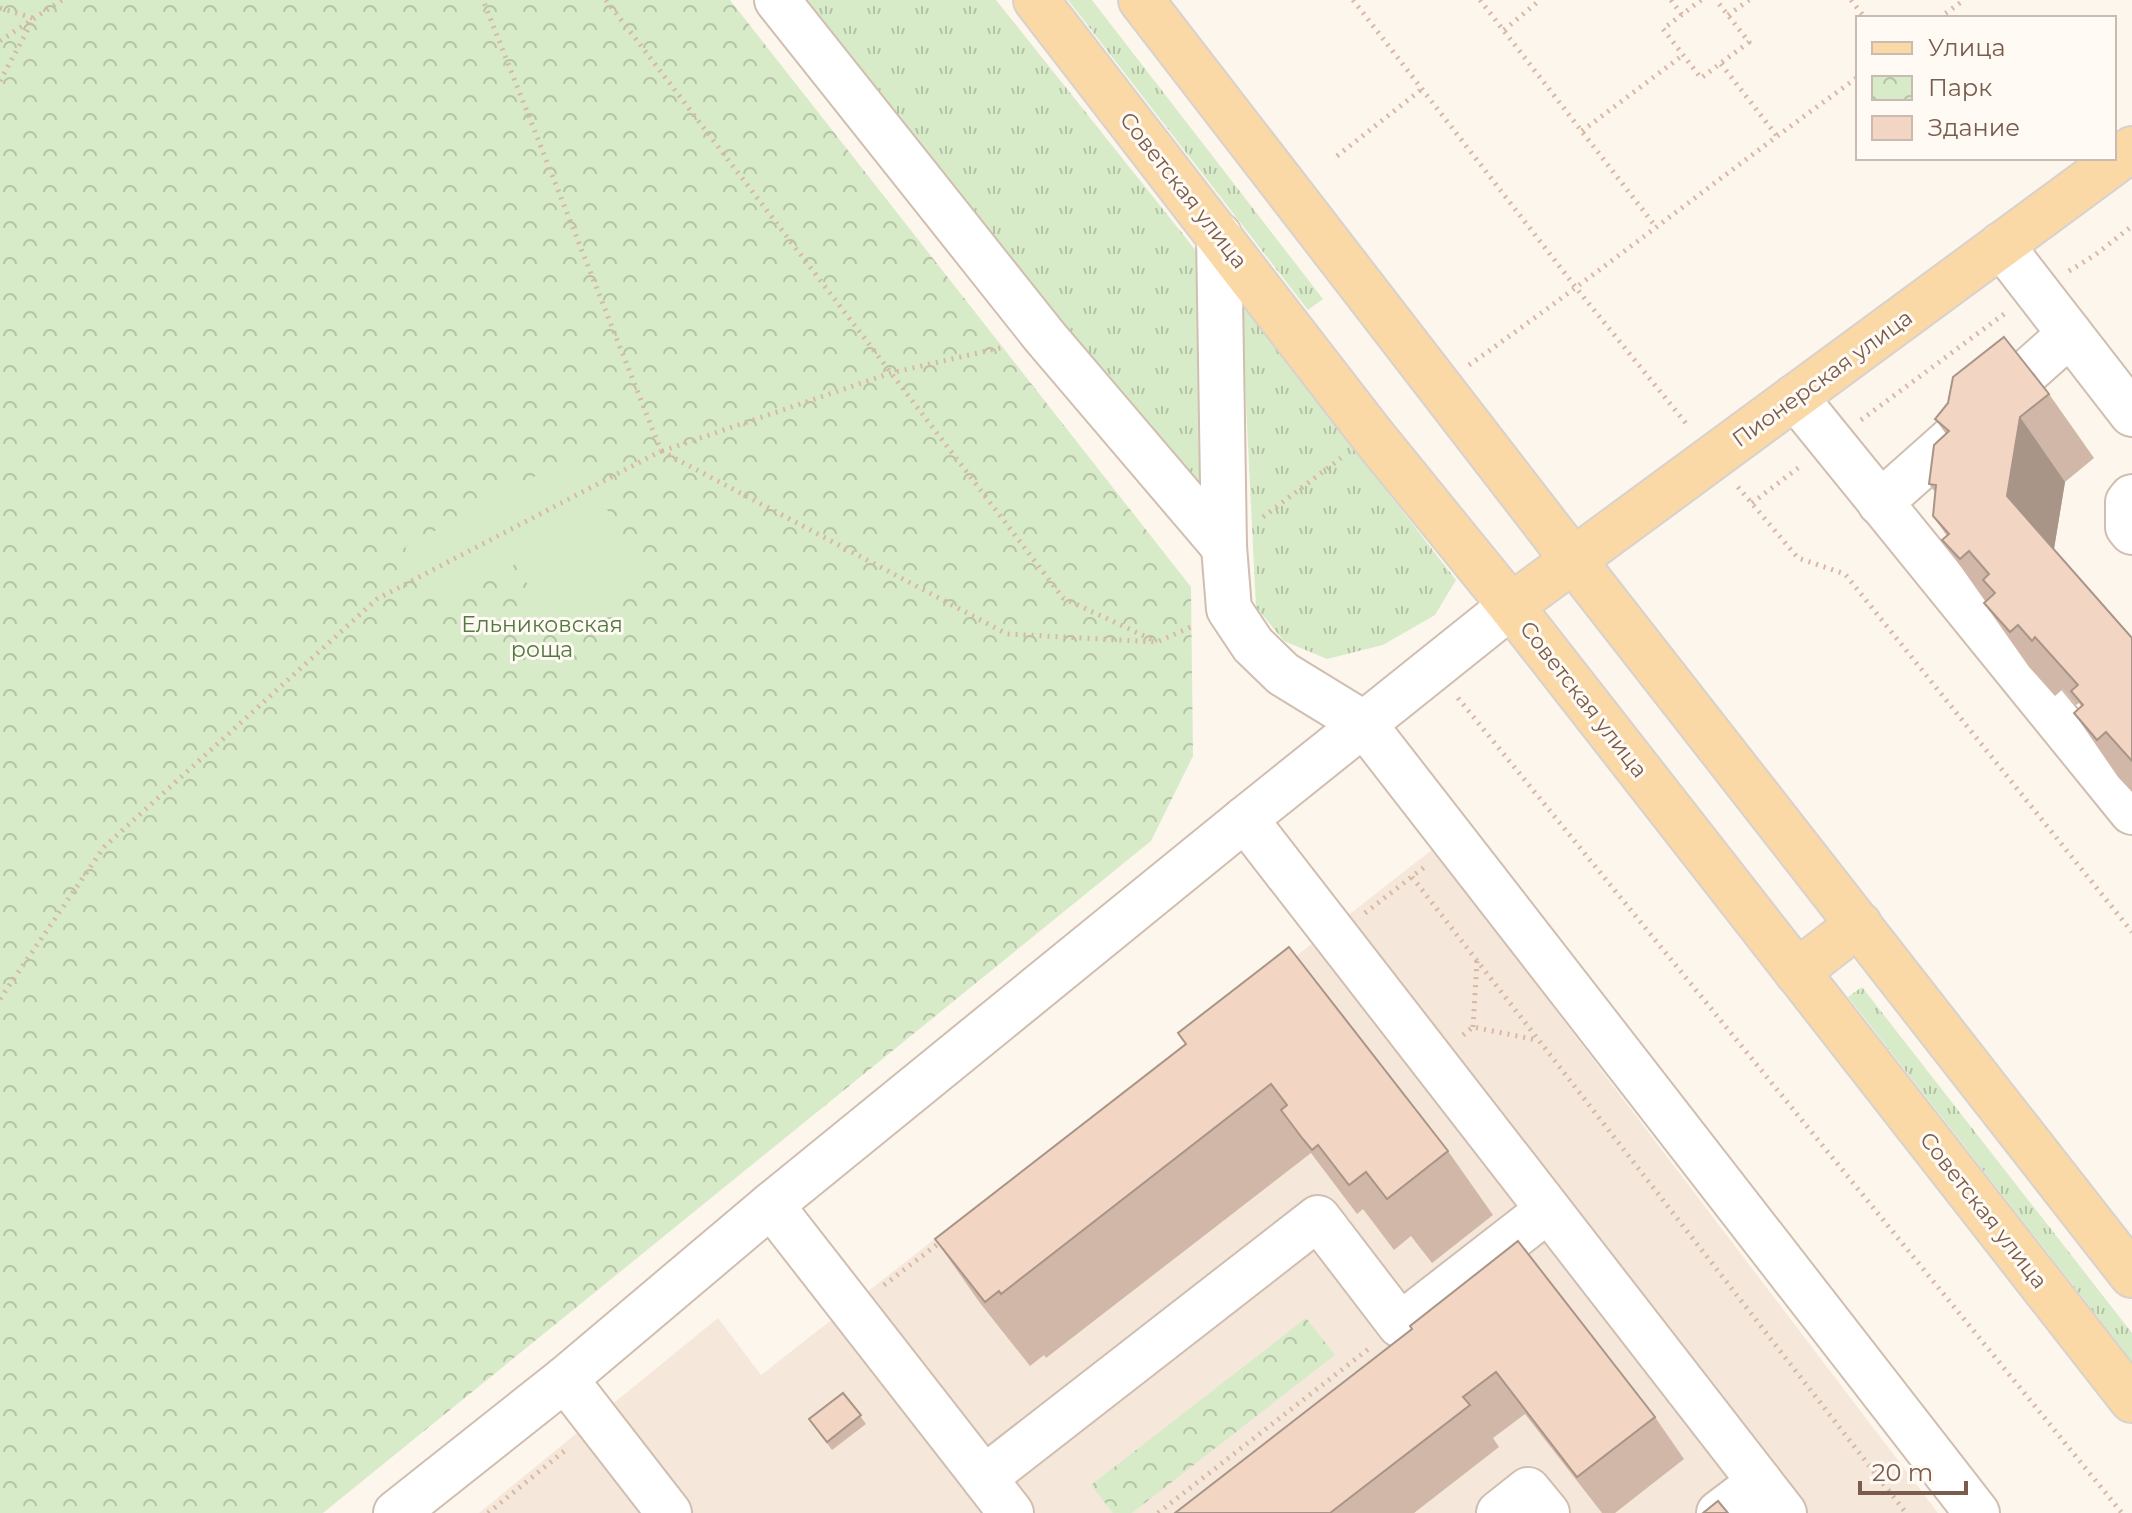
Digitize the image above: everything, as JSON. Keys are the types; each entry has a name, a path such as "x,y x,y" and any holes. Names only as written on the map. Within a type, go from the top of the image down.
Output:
{"main road":[{"name":"Советская улица","path":"1036,0 1372,435 1511,606 2132,1400"},
{"path":"1141,0 1574,561 2132,1275"},
{"name":"Пионерская улица","path":"1511,606 2132,149"},
{"path":"1797,972 1859,924"}],"street":[{"path":"777,0 1045,337 1224,547"},
{"path":"1219,235 1224,547 1229,609 1253,645 1283,674 1363,723 1977,1513"},
{"path":"2001,245 2132,414"},
{"path":"1880,503 2070,334"},
{"path":"1795,397 2132,812"},
{"path":"2132,497 2128,502 2128,527 2132,532"},
{"path":"396,1513 565,1379 771,1205 1433,666 1511,606"},
{"path":"1245,819 1772,1497 1719,1513"},
{"path":"771,1205 1011,1513"},
{"path":"984,1478 1318,1218 1400,1325 1548,1210"},
{"path":"565,1379 669,1513"},
{"path":"1499,1513 1528,1490 1547,1513"}],"path":[{"path":"0,41 62,0"},
{"path":"483,0 661,451 1007,634 1157,642 1229,609"},
{"path":"606,0 1063,598 1157,642"},
{"path":"1353,0 1690,429"},
{"path":"1480,0 1657,227"},
{"path":"1504,31 1540,0"},
{"path":"1671,0 1682,15"},
{"path":"1701,0 1663,29 1701,78 1749,42 1716,0"},
{"path":"1728,15 1749,0"},
{"path":"1851,0 1863,16"},
{"path":"1942,16 1964,0"},
{"path":"0,8 34,18"},
{"path":"0,81 34,18"},
{"path":"1582,131 1683,55"},
{"path":"1721,63 1777,136"},
{"path":"1469,366 1577,289 1856,78"},
{"path":"1337,156 1422,89"},
{"path":"1752,503 2036,291 2095,255 2132,226"},
{"path":"0,999 104,847 377,599 661,451 891,373 1045,337"},
{"path":"1224,547 1342,457"},
{"path":"1733,480 1798,558 1845,574 2132,932"},
{"path":"1433,666 2122,1513"},
{"path":"1335,936 1456,842"},
{"path":"1412,877 1906,1513"},
{"path":"1477,960 1473,1027 1538,1040"},
{"path":"853,1310 952,1233"},
{"path":"1158,1513 1400,1325"},
{"path":"488,1513 599,1423"}],"shaded area":[{"path":"1433,849 1938,1513 479,1513 718,1318 761,1375"}],"green space":[{"name":"Ельниковская роща","path":"0,0 730,0 1191,587 1193,756 1151,841 323,1513 0,1513"},
{"path":"801,0 996,0 1197,252 1208,521"},
{"path":"1068,0 1092,0 1323,299 1308,310"},
{"path":"1241,303 1456,580 1435,615 1383,645 1327,659 1284,641 1256,607"},
{"path":"578,453 644,581 555,632 516,564 438,604 405,547"},
{"path":"1862,987 2132,1333 2132,1361 1848,997"},
{"path":"1306,1318 1335,1355 1132,1513 1113,1513 1091,1485"}],"building":[{"path":"2004,337 2049,394 2020,417 2007,496 2132,638 2132,761 2106,732 2097,740 2074,713 2083,705 2071,691 2078,685 2035,637 2032,641 2018,625 2010,632 1984,603 1995,593 1983,580 1989,574 1969,551 1960,559 1942,540 1949,534 1933,516 1936,485 1929,484 1934,445 1949,431 1935,419 1948,403 1953,377"},
{"path":"1289,947 1448,1151 1387,1199 1366,1172 1349,1185 1318,1145 1312,1150 1302,1138 1281,1110 1287,1105 1271,1084 1001,1294 999,1291 985,1302 935,1239 1186,1044 1178,1033"},
{"path":"1518,1241 1655,1417 1577,1477 1496,1372 1463,1397 1470,1405 1330,1513 1175,1513 1412,1329 1410,1326"},
{"path":"843,1393 861,1415 827,1442 809,1419"},
{"path":"1718,1501 1728,1513 1703,1513"}]}
